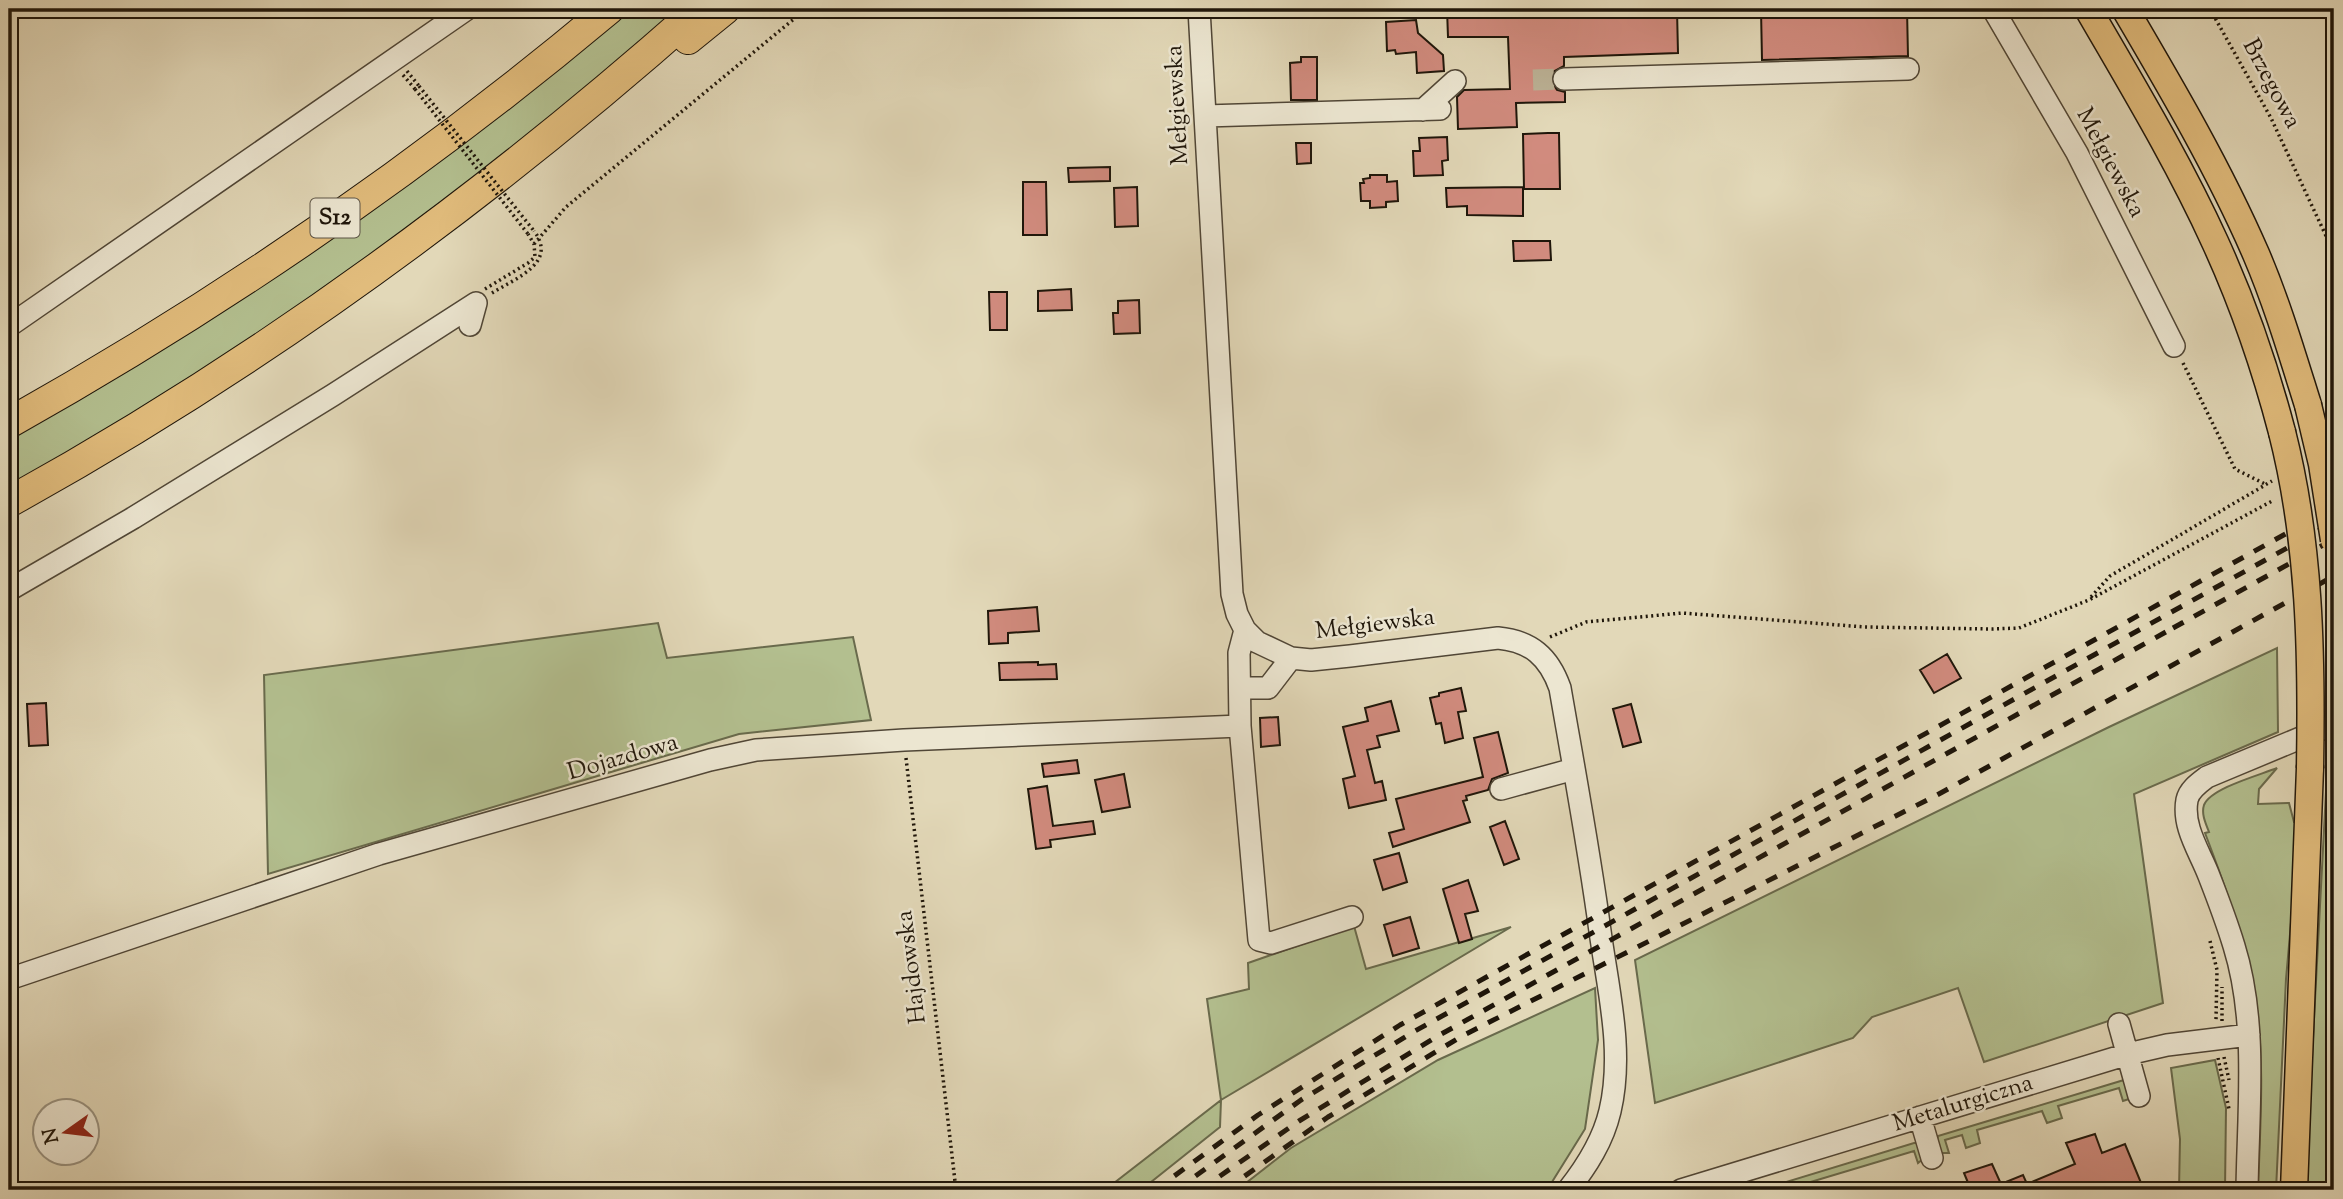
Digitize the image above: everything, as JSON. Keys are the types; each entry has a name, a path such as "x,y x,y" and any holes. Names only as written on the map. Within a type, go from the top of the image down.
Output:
{"highway":[{"name":"S12","path":"9,423 147,342 342,214 471,120 609,9"},
{"name":"S12","path":"9,502 172,406 323,307 447,217 553,133 699,9"},
{"path":"553,133 656,64 725,9"}],"main road":[{"path":"2088,9 2176,163 2215,241 2247,321 2282,432 2296,498 2306,573 2310,649 2310,768 2294,1190"},
{"path":"2125,9 2197,134 2246,232 2278,312 2308,405 2322,464 2334,540"}],"street":[{"path":"9,326 467,9"},
{"name":"Mełgiewska","path":"1199,9 1232,594 1245,630 1257,642 1273,651 1291,658 1311,660 1498,638 1512,639 1535,650"},
{"name":"Mełgiewska","path":"1993,9 2077,153 2174,346"},
{"path":"1564,79 1908,69"},
{"path":"1205,116 1431,110 1455,81"},
{"path":"470,325 476,303"},
{"path":"9,590 333,396 476,303"},
{"path":"1245,630 1239,653 1240,726 1259,940 1271,943 1352,917"},
{"path":"1535,650 1554,671 1560,688 1605,963 1616,1050 1610,1112 1580,1186"},
{"path":"1240,688 1268,688 1291,658"},
{"path":"2247,1190 2249,1035 2245,996 2235,948 2210,877 2189,829 2187,797 2207,777 2334,724"},
{"name":"Dojazdowa","path":"9,979 379,854 710,760 756,750 904,740 1240,726"},
{"path":"1501,789 1574,769"},
{"path":"2119,1024 2139,1096"},
{"name":"Metalurgiczna","path":"1695,1188 1920,1116 2128,1054 2167,1045 2249,1035"},
{"path":"1920,1116 1932,1158"}],"path":[{"path":"534,244 566,207 592,184 806,9"},
{"name":"Brzegowa","path":"2210,9 2271,118 2334,253"},
{"path":"476,303 531,269 541,258 540,238 417,88 528,234"},
{"path":"2334,266 2328,288 2334,328"},
{"path":"2174,346 2235,469 2267,485"},
{"path":"2089,600 2110,576 2278,478"},
{"path":"1535,650 1544,640 1586,622 1682,613 1865,627 2019,628 2089,600 2285,494"},
{"name":"Hajdowska","path":"904,740 956,1190"},
{"path":"2214,939 2222,971 2222,1037 2234,1108"}],"green space":[{"path":"626,9 678,9 523,144 322,293 189,382 9,488 9,438 50,416 494,116"},
{"path":"658,623 667,658 853,637 871,720 739,734 268,874 264,675"},
{"path":"2277,648 2278,732 2134,794 2163,1003 1984,1062 1958,988 1872,1017 1853,1038 1655,1103 1635,960 2109,727"},
{"path":"2277,768 2259,789 2258,804 2289,803 2294,822 2300,822 2286,979 2276,1190 2258,1190 2261,1072 2256,1003 2235,917 2205,833 2209,832 2203,808 2208,799 2216,793"},
{"path":"2327,773 2332,774 2329,1190 2305,1190"},
{"path":"1354,926 1366,969 1511,927 1221,1100 1207,999 1249,989 1248,963"},
{"path":"1595,988 1598,1040 1585,1129 1547,1190 1237,1190 1291,1148 1438,1060"},
{"path":"2215,1060 2226,1108 2225,1190 2179,1190 2180,1139 2171,1068"},
{"path":"2124,1080 2129,1099 2123,1101 2119,1088 2058,1106 2062,1118 2047,1123 2042,1111 1977,1130 1980,1143 1966,1148 1962,1135 1945,1140 1949,1153 1941,1153 1938,1136"},
{"path":"1221,1100 1220,1127 1141,1190 1105,1190"},
{"path":"1918,1143 1923,1159 1918,1163 1914,1151 1784,1190 1760,1190"}],"building":[{"path":"1447,9 1562,9 1562,14 1677,10 1678,53 1564,57 1564,66 1553,72 1551,80 1557,90 1565,92 1565,102 1516,103 1517,127 1458,129 1457,97 1464,90 1510,89 1508,37 1448,37"},
{"path":"1907,9 1908,56 1762,60 1761,10"},
{"path":"1416,20 1418,33 1443,55 1444,71 1417,73 1416,52 1396,54 1395,50 1387,51 1386,22"},
{"path":"1301,57 1317,57 1317,100 1291,100 1290,63 1301,62"},
{"path":"1559,133 1560,189 1524,189 1523,134"},
{"path":"1447,137 1448,160 1442,161 1443,175 1414,176 1413,151 1420,151 1419,138"},
{"path":"1296,143 1311,143 1311,163 1297,164"},
{"path":"1110,167 1110,181 1069,182 1068,168"},
{"path":"1370,175 1387,175 1387,182 1397,181 1398,201 1386,202 1386,207 1370,208 1370,201 1361,201 1360,183 1364,183 1363,179 1370,178"},
{"path":"1023,182 1046,182 1047,235 1023,235"},
{"path":"1137,187 1138,226 1115,227 1114,188"},
{"path":"1523,187 1523,216 1467,215 1467,206 1447,207 1446,188"},
{"path":"1513,241 1550,241 1551,260 1514,261"},
{"path":"1071,289 1072,310 1038,311 1038,291"},
{"path":"989,292 1007,292 1007,330 990,330"},
{"path":"1139,300 1140,333 1114,334 1113,313 1118,313 1118,301"},
{"path":"1037,607 1039,631 1008,633 1008,643 989,644 988,611"},
{"path":"1947,654 1961,678 1934,693 1920,670"},
{"path":"1038,662 1038,665 1056,664 1057,679 1000,680 999,663"},
{"path":"1461,688 1466,711 1458,712 1463,738 1445,743 1441,723 1436,724 1430,698"},
{"path":"1391,701 1399,731 1377,736 1380,747 1367,750 1375,783 1382,781 1386,800 1349,808 1343,779 1355,776 1343,727 1368,721 1365,708"},
{"path":"46,703 48,745 29,746 27,704"},
{"path":"1631,704 1641,742 1623,747 1613,709"},
{"path":"1278,717 1280,745 1261,747 1260,718"},
{"path":"1498,732 1508,773 1492,779 1488,790 1466,796 1467,800 1463,801 1470,822 1393,847 1389,833 1404,829 1396,799 1483,777 1474,738"},
{"path":"1077,760 1079,773 1044,777 1042,764"},
{"path":"1124,774 1130,807 1102,812 1095,780"},
{"path":"1047,786 1053,826 1093,821 1095,834 1050,840 1051,847 1036,849 1028,789"},
{"path":"1505,821 1519,859 1504,865 1490,827"},
{"path":"1399,853 1407,882 1383,890 1374,860"},
{"path":"1468,880 1478,911 1465,914 1472,939 1459,943 1443,889"},
{"path":"1410,917 1419,948 1393,956 1384,925"},
{"path":"2095,1134 2102,1153 2125,1144 2144,1190 1971,1190 1964,1173 1992,1164 2001,1184 2023,1175 2027,1184 2075,1164 2066,1143"}],"tunnel":[{"path":"1533,80 1564,79"}],"railway":[{"path":"1155,1190 1258,1115 1400,1025 2334,507"},
{"path":"1176,1190 1301,1100 1415,1031 2334,522"},
{"path":"2173,628 2334,539"},
{"path":"1225,1190 1328,1117 1462,1036 1937,795 2334,576"},
{"path":"1200,1190 1299,1121 1436,1037 2182,623"}]}
